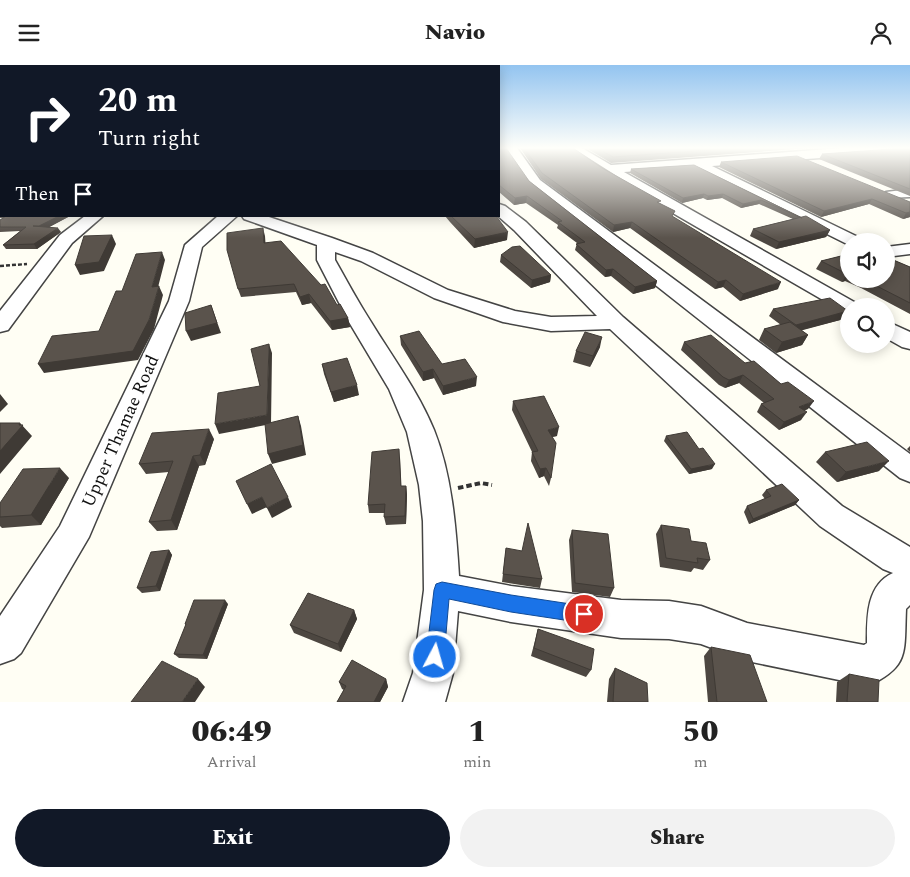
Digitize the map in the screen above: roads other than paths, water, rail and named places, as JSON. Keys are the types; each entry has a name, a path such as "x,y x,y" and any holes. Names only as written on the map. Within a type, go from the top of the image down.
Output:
{"street":[{"path":"531,178 535,183 910,470"},
{"path":"622,178 840,302"},
{"path":"725,178 840,235"},
{"path":"874,188 910,203"},
{"path":"891,195 910,193"},
{"path":"500,210 520,226 615,322 831,516 895,558 910,563"},
{"path":"0,325 66,239 94,217"},
{"name":"Upper Thamae Road","path":"0,645 7,639 72,537 179,301 194,245 228,217"},
{"path":"253,217 367,257 441,294 511,317 551,324 615,322"},
{"path":"326,242 326,260 360,322 402,389 410,406 421,432 435,493 442,590 433,673 424,702"},
{"path":"895,251 910,249"},
{"path":"895,262 910,269"},
{"path":"895,333 910,342"},
{"path":"442,590 511,604 620,619 669,619 701,625 747,642 868,666 886,653 888,601 902,587 910,587"}]}
